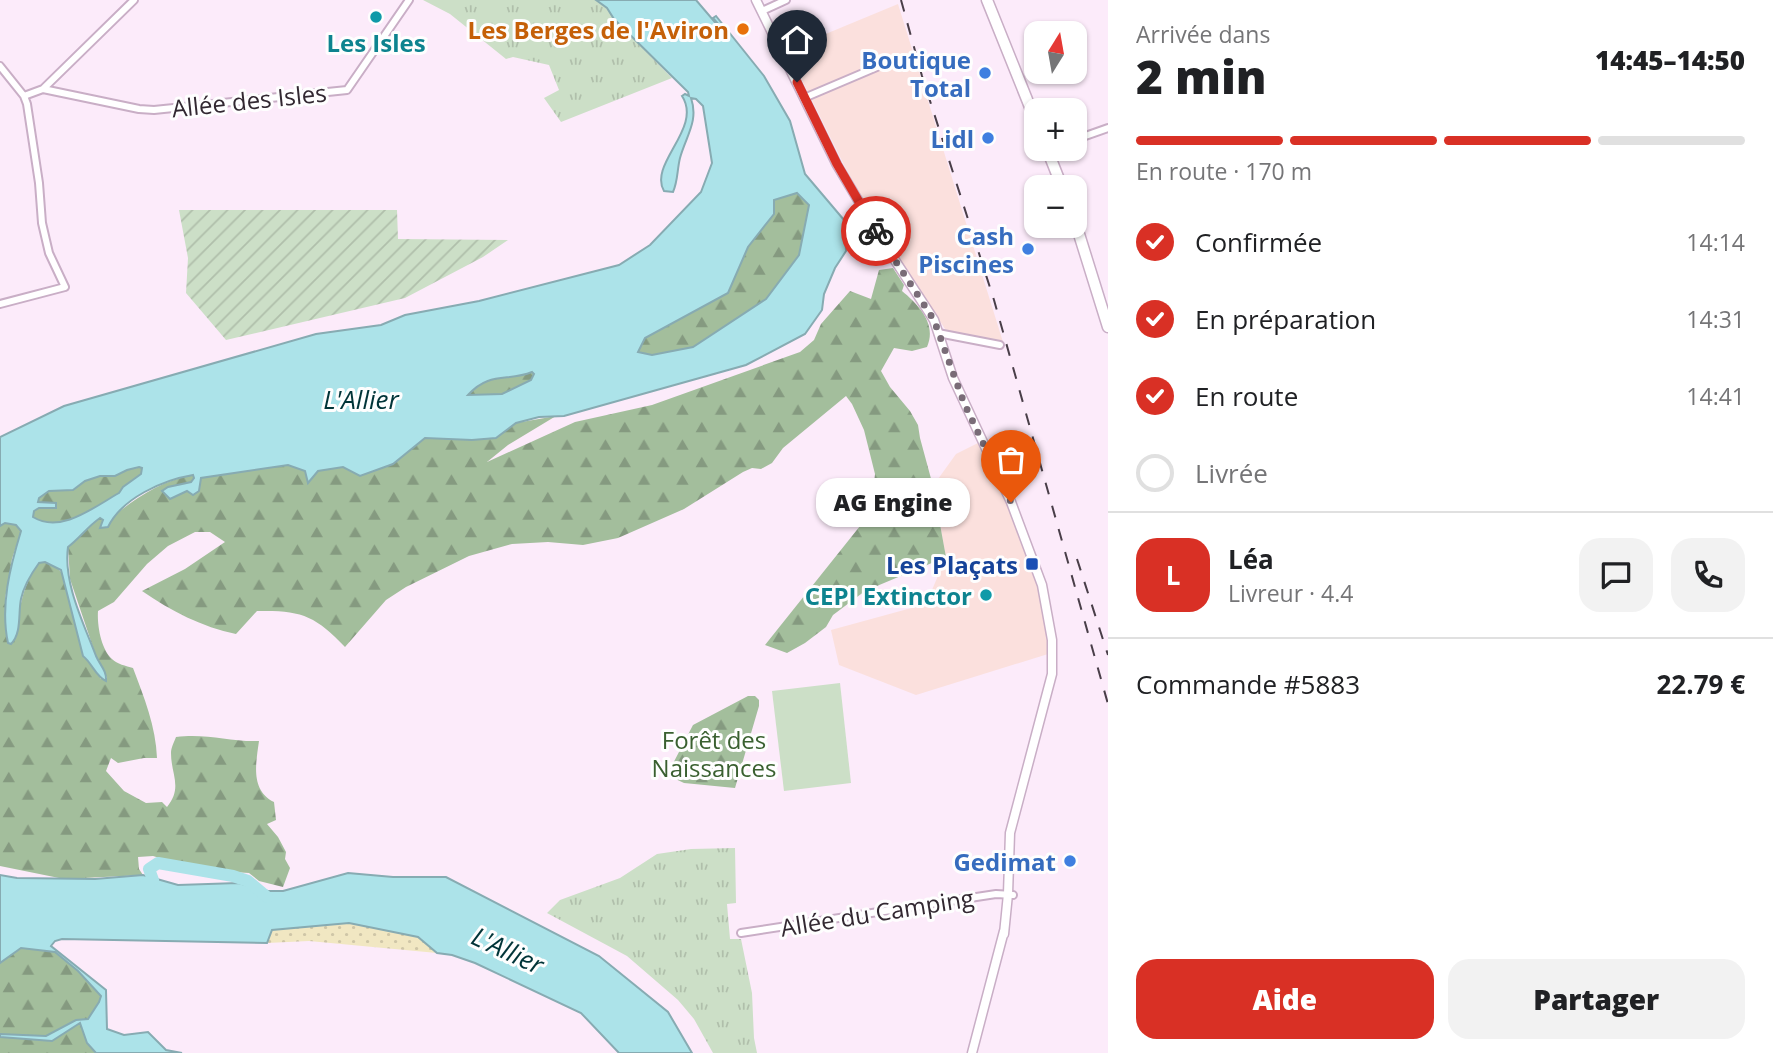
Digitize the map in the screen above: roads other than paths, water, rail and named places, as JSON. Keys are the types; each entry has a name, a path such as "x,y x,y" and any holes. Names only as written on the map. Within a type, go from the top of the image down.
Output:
{"main road":[{"path":"987,0 1026,98"},
{"path":"1080,238 1108,327"}],"street":[{"path":"24,96 43,89 134,0"},
{"name":"Allée des Isles","path":"43,89 154,110 347,90 409,0"},
{"path":"757,0 856,199 934,320 964,403 1011,502 1031,552 1049,620 1052,656 1050,682 1010,833 1011,895 1004,934 972,1053"},
{"path":"762,11 786,0"},
{"path":"0,66 24,96 39,183 42,223 49,253 65,287 0,304"},
{"path":"804,98 877,67"},
{"path":"1087,135 1108,128"},
{"path":"938,332 1000,345"},
{"name":"Allée du Camping","path":"741,933 996,894 1011,895"}],"water":[{"name":"L'Allier","path":"596,0 696,0 725,34 713,18 716,16 764,76 790,121 805,174 844,220 846,251 824,294 822,310 805,334 746,365 564,416 539,417 516,423 496,438 425,438 393,464 360,476 343,467 318,471 308,483 305,471 288,465 201,478 199,491 193,495 187,491 170,499 162,491 191,482 194,478 193,475 169,481 133,499 114,517 108,527 100,528 103,520 100,518 68,547 71,589 106,681 83,656 61,570 45,562 39,563 26,584 21,599 17,634 11,644 8,643 6,601 21,531 16,525 5,523 0,526 0,437 64,406 316,334 381,325 405,315 479,301 619,265 650,245 701,192 712,163 703,106 691,98 693,121 680,158 675,188 673,192 664,191 661,180 663,169 686,121 687,108 682,96 689,96 688,92 614,19 607,8","holes":["797,193 809,205 799,255 766,299 693,347 652,355 638,352 645,338 728,293 748,247 774,214 774,200","532,372 534,374 531,380 502,394 468,395 491,380","142,468 141,474 119,493 77,517 55,522 33,517 34,511 39,508 56,508 56,503 38,502 39,498 49,491 73,490 85,481 100,476 115,476 127,470"]},
{"name":"L'Allier","path":"348,873 393,877 446,877 599,956 668,1012 692,1053 619,1053 581,1013 475,963 437,953 418,937 349,923 272,930 267,943 55,941 51,946 106,990 107,1029 124,1035 148,1032 166,1050 182,1053 96,1053 87,1043 80,1023 52,1041 0,1037 0,1034 46,1036 76,1020 88,1019 101,996 78,971 55,952 21,948 0,963 0,875 17,878 95,879 143,875 178,885 238,883 268,891 283,891"}],"waterway":[{"path":"142,887 153,880 149,869 158,863 233,876 248,881 267,897"}],"railway":[{"path":"901,0 922,76 994,300 1108,704"},
{"path":"1077,559 1108,655"}],"place":[{"name":"Les Isles","path":"376,17"},
{"name":"Les Berges de l'Aviron","path":"743,29"},
{"name":"Boutique Total","path":"985,73"},
{"name":"Lidl","path":"988,138"},
{"name":"Cash Piscines","path":"1028,249"},
{"name":"AG Engine","path":"1011,502"},
{"name":"Les Plaçats","path":"1032,564"},
{"name":"CEPI Extinctor","path":"986,595"},
{"name":"Gedimat","path":"1070,861"}],"park label":[{"name":"Forêt des Naissances","path":"714,753"}]}
